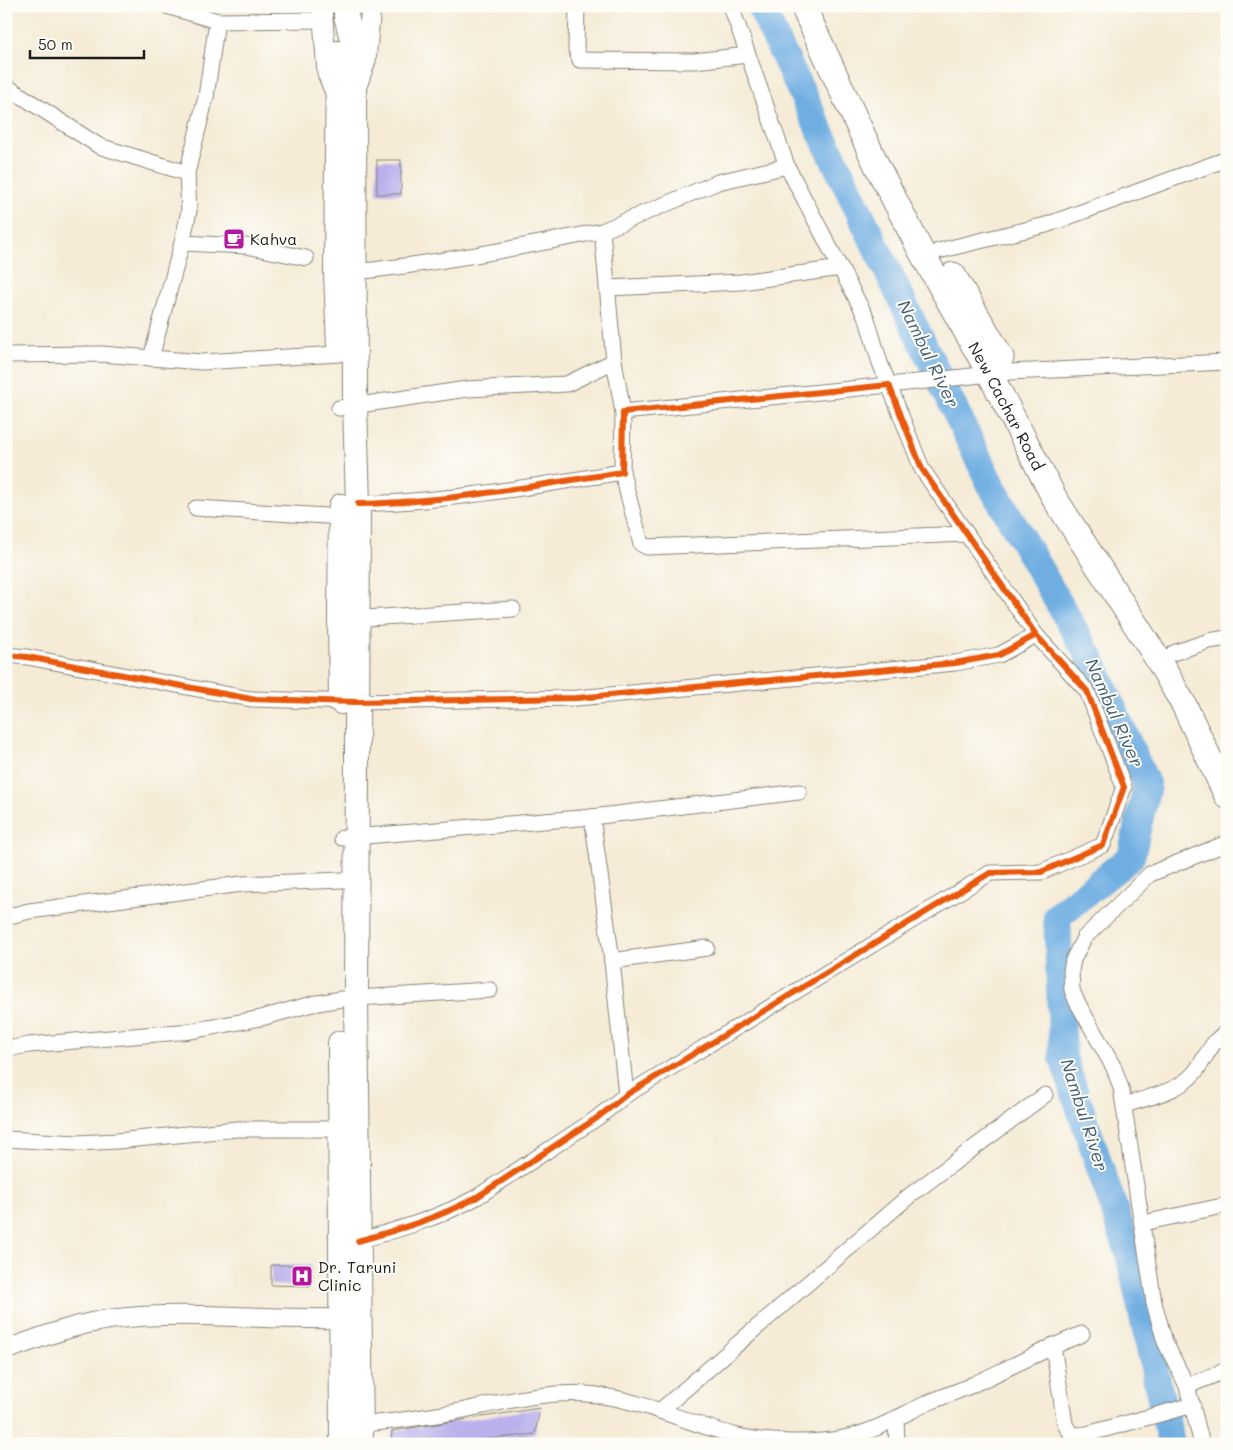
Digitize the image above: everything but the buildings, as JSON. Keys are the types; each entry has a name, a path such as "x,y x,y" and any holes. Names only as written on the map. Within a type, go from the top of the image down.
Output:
{"highway":[{"name":"New Cachar Road","path":"803,6 881,174 922,253 1172,653 1227,756"},
{"name":"New Cachar Road","path":"821,6 892,162 938,251 976,312 996,373 1055,499 1157,658 1184,705 1227,796"}],"main road":[{"path":"346,11 338,45 345,66 345,96 336,273 339,354 347,407"},
{"path":"345,96 354,272 347,407 350,510 348,998 340,1129 350,1319 360,1434"},
{"path":"342,1444 350,1319 358,1241 343,880 350,838"}],"street":[{"path":"168,6 216,21 323,13 327,73 345,96 366,61 372,6"},
{"path":"577,6 576,49 580,60 694,61 748,56"},
{"path":"358,1241 421,1223 456,1209 504,1180 596,1118 626,1095 990,873 1041,872 1103,845 1124,787 1087,691 1036,635 922,469 880,363 868,319 787,166 731,6"},
{"path":"151,358 182,243 188,211 187,173 206,97 216,21"},
{"path":"6,86 99,146 187,173"},
{"path":"938,251 1046,225 1227,159"},
{"path":"354,272 493,252 602,231 718,182 787,166"},
{"path":"602,231 614,361 623,412 622,472 641,544 647,547 967,534"},
{"path":"182,243 246,246 306,258"},
{"path":"607,288 741,282 841,268"},
{"path":"6,355 101,354 202,362 339,354"},
{"path":"347,407 467,389 567,384 614,361"},
{"path":"623,412 996,373 1227,362"},
{"path":"196,508 350,510 382,503 498,492 622,472"},
{"path":"349,619 513,609"},
{"path":"6,655 27,657 251,699 349,702 577,698 955,663 999,654 1036,635"},
{"path":"1172,653 1210,641 1227,638"},
{"path":"350,838 592,817 799,792"},
{"path":"592,817 612,961 626,1095"},
{"path":"1202,1444 1189,1407 1187,1386 1165,1342 1156,1311 1125,1105 1114,1068 1076,1000 1071,980 1073,960 1084,938 1150,874 1227,843"},
{"path":"6,917 28,911 233,886 343,880"},
{"path":"612,961 707,948"},
{"path":"6,1049 29,1045 191,1031 262,1018 312,1004 348,998 490,990"},
{"path":"1125,1105 1170,1090 1184,1083 1195,1072 1209,1048 1227,1032"},
{"path":"662,1410 908,1196 1045,1095"},
{"path":"6,1139 77,1143 237,1129 340,1129"},
{"path":"1143,1224 1227,1205"},
{"path":"6,1350 66,1328 111,1319 156,1315 350,1319"},
{"path":"360,1434 448,1413 553,1394 598,1395 662,1410 708,1428 763,1440 814,1441 843,1438 866,1432 978,1382 1053,1345 1082,1334"},
{"path":"1053,1345 1065,1424 1068,1431 1072,1434 1087,1434 1189,1407"},
{"path":"1187,1386 1227,1370"},
{"path":"896,1418 897,1444"}],"waterway":[{"name":"Nambul River","path":"760,6 991,485 1092,661 1147,786 1131,857 1057,916 1063,1058 1129,1253 1171,1444"}],"cycle path":[{"path":"358,504 457,497 622,472 623,412 889,385 922,469 1036,635 1087,691 1124,787 1103,845 1041,872 990,873 626,1095 597,1118 477,1197 434,1217 358,1241"},
{"path":"6,655 27,657 251,699 357,702 577,698 955,663 999,655 1036,635"}],"place":[{"name":"Kahva","path":"234,239"},
{"name":"Dr. Taruni Clinic","path":"302,1276"}]}
